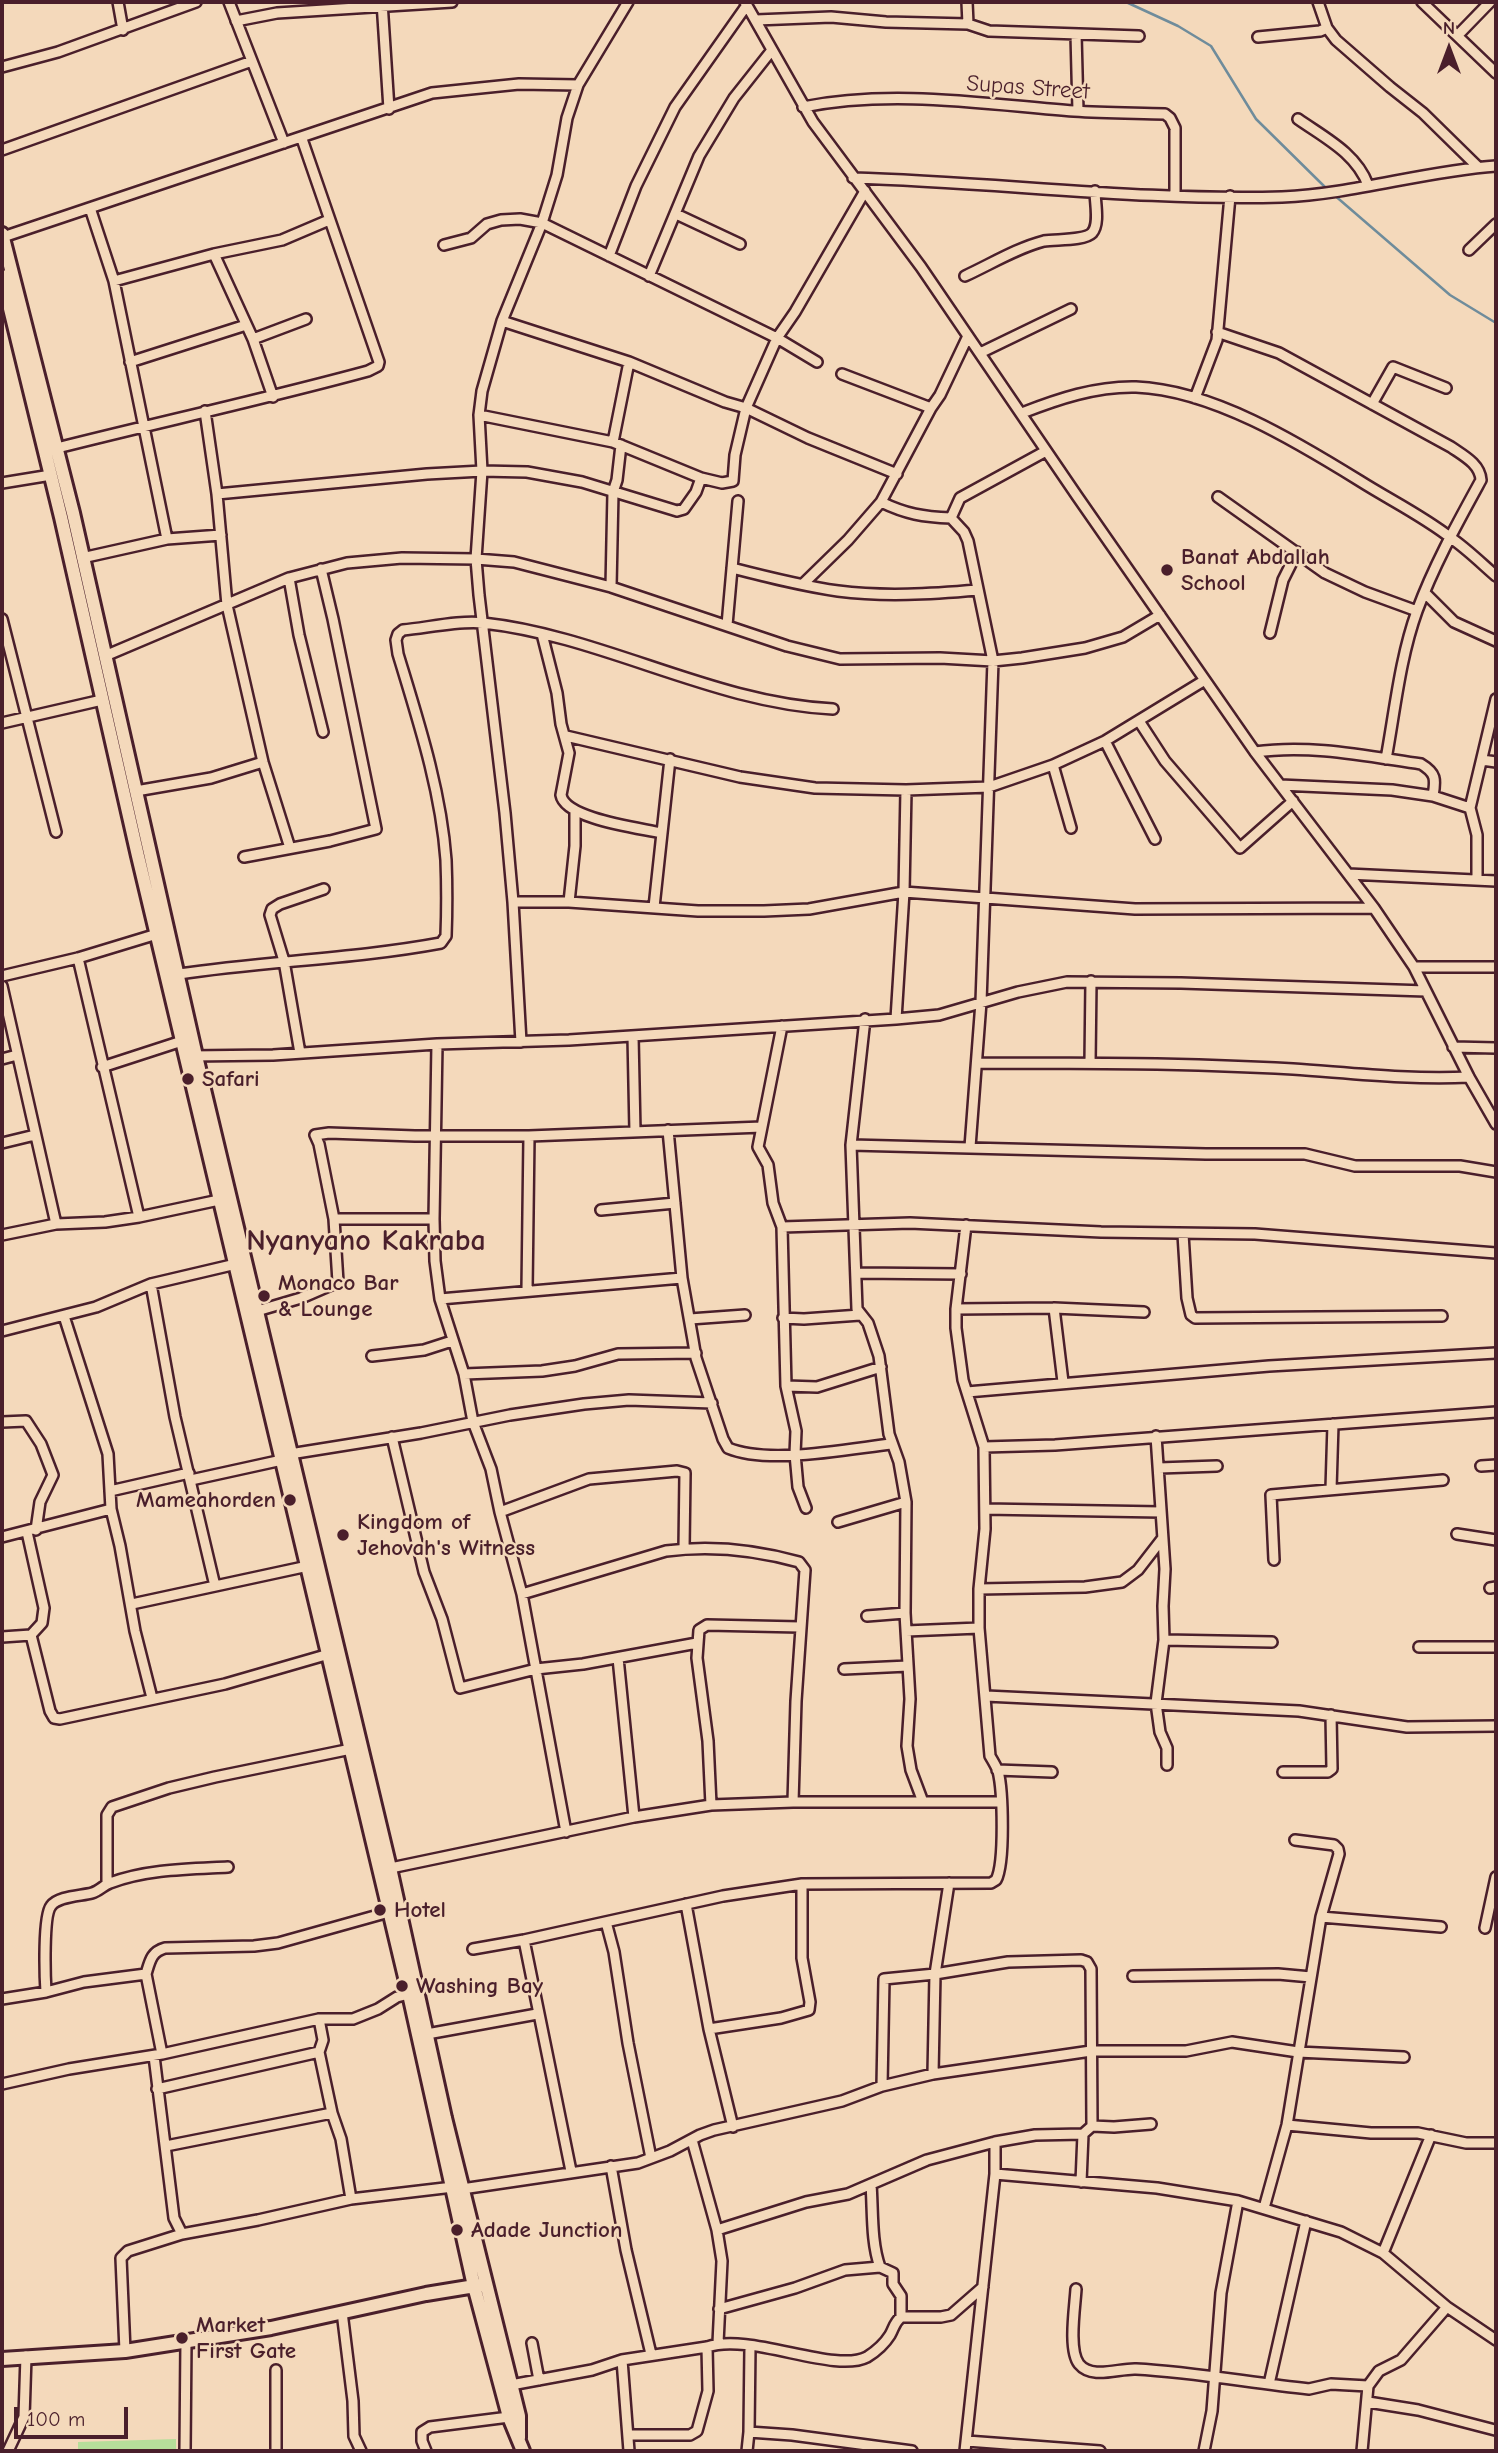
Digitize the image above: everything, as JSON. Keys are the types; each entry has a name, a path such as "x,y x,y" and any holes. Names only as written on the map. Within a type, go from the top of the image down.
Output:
{"street":[{"path":"118,2 123,30"},
{"path":"2,67 58,52 196,2"},
{"path":"229,2 284,143"},
{"path":"236,22 277,13 382,4 452,2"},
{"path":"521,1042 513,902 476,559 482,471 479,415 482,391 502,321 542,223 557,176 568,118 578,85 628,2"},
{"path":"967,2 968,24"},
{"path":"1318,2 1327,28 1345,49 1423,113 1478,167"},
{"path":"1422,2 1496,73"},
{"path":"1458,35 1490,2"},
{"path":"609,256 636,186 675,107 746,3 803,107 853,178 881,211 1255,752 1374,908 1414,967 1453,1047 1496,1124"},
{"path":"382,4 389,109"},
{"path":"755,20 831,18 968,24 989,31 1139,36"},
{"path":"1258,37 1327,28"},
{"path":"1076,34 1077,111"},
{"path":"649,276 699,156 734,98 772,50"},
{"path":"2,150 252,61"},
{"path":"458,2188 427,2034 328,1654 257,1311 191,1056 182,1041 102,700 57,448 2,235 302,139 432,93 519,84 578,85"},
{"name":"Supas Street","path":"803,107 849,99 933,100 1077,111 1165,114 1175,128 1175,196"},
{"path":"1298,119 1353,158 1363,171 1368,185"},
{"path":"57,448 273,397 368,372 378,366 379,362 302,139"},
{"path":"853,178 1175,196 1282,197 1318,194 1447,170 1496,166"},
{"path":"479,415 617,443 701,478 722,483 733,481 735,455 747,408 777,338 865,191"},
{"path":"965,276 1044,241 1088,236 1094,232 1096,225 1094,191"},
{"path":"1195,398 1217,340 1230,196"},
{"path":"90,208 114,281 167,539"},
{"path":"676,214 740,244"},
{"path":"443,245 471,238 487,223 520,219 542,223 777,338 817,362"},
{"path":"114,281 214,254 282,240 328,220"},
{"path":"1469,250 1496,224"},
{"path":"214,254 253,339 273,397"},
{"path":"2,276 51,474 82,558 178,974 219,1200 286,1457 384,1869 389,1912 458,2188 509,2417 521,2445"},
{"path":"980,353 1071,309"},
{"path":"253,339 306,319"},
{"path":"502,321 629,362 725,402 747,408 808,438 897,474"},
{"path":"130,362 246,325"},
{"path":"1217,332 1279,353 1451,447 1478,468 1481,480 1450,537 1417,611 1386,759"},
{"path":"803,584 848,540 881,502 940,395 968,336"},
{"path":"611,587 613,492 617,480 617,443 629,362"},
{"path":"1372,404 1392,367 1446,388"},
{"path":"842,374 931,408"},
{"path":"1022,413 1052,401 1107,389 1135,387 1172,391 1195,398 1305,447 1450,537 1496,576"},
{"path":"205,411 217,494 227,605 263,762 290,848"},
{"path":"951,518 960,498 1046,451"},
{"path":"217,494 319,483 482,471 527,472 582,482 677,511 684,509 696,492 701,478"},
{"path":"2,482 51,474"},
{"path":"1218,497 1325,573 1365,592 1417,611"},
{"path":"727,625 738,501"},
{"path":"881,502 901,512 928,519 951,518 964,532 993,661 981,1002 971,1147"},
{"path":"82,558 167,539 221,535"},
{"path":"1270,633 1283,580 1297,552"},
{"path":"105,656 289,578 369,560 476,559 514,562 611,587 804,651 840,659 993,661 1022,658 1111,641 1160,615"},
{"path":"732,568 803,584 877,594 925,595 978,590"},
{"path":"244,857 330,841 376,829 321,569"},
{"path":"289,578 299,635 323,732"},
{"path":"1425,593 1454,622 1496,640"},
{"path":"2,619 56,832"},
{"path":"178,974 284,961 387,953 441,943 444,940 446,858 423,740 398,654 396,640 403,630 481,622 542,634 773,702 833,709"},
{"path":"542,634 569,753 562,802 575,811 596,818 661,833"},
{"path":"566,736 740,777 803,787 906,790 989,787 1053,765 1105,741 1205,680"},
{"path":"1476,880 1477,835 1470,808 1496,699"},
{"path":"2,723 102,700"},
{"path":"1139,721 1165,761 1240,848 1293,801"},
{"path":"1105,741 1155,839"},
{"path":"1255,752 1291,748 1314,749 1421,764 1431,770 1436,781 1433,796"},
{"path":"654,907 670,759"},
{"path":"1482,760 1496,762"},
{"path":"136,791 211,778 263,762"},
{"path":"1053,765 1071,828"},
{"path":"1280,785 1392,790 1433,796 1470,808"},
{"path":"896,1019 904,892 906,790"},
{"path":"569,902 575,846 575,811"},
{"path":"1348,874 1496,881"},
{"path":"300,1053 284,961 272,923 272,909 324,889"},
{"path":"513,902 569,902 698,911 788,911 904,892 1135,909 1374,908"},
{"path":"2,976 78,958 157,934"},
{"path":"78,958 139,1217"},
{"path":"1414,967 1496,967"},
{"path":"191,1056 521,1042 896,1019 939,1015 1041,986 1091,981 1426,991"},
{"path":"1090,1063 1091,981"},
{"path":"2,986 56,1224"},
{"path":"865,1019 851,1144 857,1309 872,1332 881,1367 891,1444 899,1462 906,1502 905,1613 910,1699 907,1746 911,1770 923,1802"},
{"path":"782,1026 758,1147 768,1165 774,1203 782,1227 786,1386 796,1431 798,1487 806,1508"},
{"path":"633,1036 635,1132"},
{"path":"102,1067 182,1041"},
{"path":"438,1044 434,1219 435,1261 440,1299 464,1374 473,1422 491,1469 522,1594 566,1832"},
{"path":"1453,1047 1496,1048"},
{"path":"2,1059 17,1055"},
{"path":"977,1063 1090,1063 1292,1069 1425,1077 1469,1076"},
{"path":"257,1311 301,1298 338,1282 338,1243 315,1135 529,1136 762,1127"},
{"path":"668,1130 682,1278 696,1353 723,1440 728,1448 759,1455 891,1444"},
{"path":"2,1143 35,1135"},
{"path":"527,1290 529,1136"},
{"path":"851,1144 1206,1154 1305,1154 1356,1166 1460,1166 1496,1172"},
{"path":"2,1235 56,1224 139,1217 219,1200"},
{"path":"601,1210 675,1203"},
{"path":"334,1219 434,1219"},
{"path":"782,1227 910,1223 1284,1236 1496,1253"},
{"path":"473,1948 524,1940 686,1904 802,1884 948,1884 991,1883 996,1880 1000,1863 1001,1802 998,1770 990,1756 979,1628 985,1509 984,1447 958,1351 956,1309 966,1226"},
{"path":"1183,1234 1187,1298 1191,1315 1195,1318 1442,1316"},
{"path":"2,1331 96,1307 151,1284 236,1264"},
{"path":"857,1273 961,1274"},
{"path":"440,1299 682,1278"},
{"path":"151,1284 168,1380 215,1586"},
{"path":"956,1309 1054,1308 1144,1312"},
{"path":"1054,1308 1063,1382"},
{"path":"690,1319 745,1315"},
{"path":"783,1318 804,1320 860,1315"},
{"path":"64,1316 108,1454 111,1509 132,1604 135,1631 152,1698"},
{"path":"372,1356 425,1350 452,1341"},
{"path":"464,1374 542,1371 575,1366 618,1354 696,1353"},
{"path":"967,1392 1269,1366 1496,1353"},
{"path":"786,1386 817,1387 881,1367"},
{"path":"110,1491 473,1422 610,1401 712,1404"},
{"path":"984,1447 1055,1445 1496,1412"},
{"path":"2,1422 26,1421 50,1464 53,1475 40,1502 32,1531 44,1608 42,1623 31,1635 2,1637"},
{"path":"1331,1489 1333,1424"},
{"path":"1156,1436 1165,1569 1164,1640 1156,1703 1160,1732 1167,1748 1167,1765"},
{"path":"392,1437 424,1572 442,1619 460,1688 536,1669 697,1643"},
{"path":"1481,1466 1496,1465"},
{"path":"1159,1468 1217,1466"},
{"path":"500,1512 589,1479 677,1471 685,1473 684,1549"},
{"path":"1274,1560 1271,1495 1443,1480"},
{"path":"838,1522 906,1502"},
{"path":"2,1537 111,1509"},
{"path":"985,1509 1161,1512"},
{"path":"1457,1534 1496,1540"},
{"path":"979,1589 1107,1586 1122,1582 1138,1570 1162,1539"},
{"path":"522,1594 666,1551 738,1550 799,1562 805,1570 793,1802"},
{"path":"132,1604 308,1566"},
{"path":"867,1616 905,1613"},
{"path":"710,1805 708,1741 697,1643 699,1630 707,1625 800,1627"},
{"path":"906,1631 979,1628"},
{"path":"31,1635 48,1705 54,1718 67,1718 225,1684 328,1654"},
{"path":"1164,1640 1272,1642"},
{"path":"1419,1647 1496,1647"},
{"path":"618,1657 634,1817"},
{"path":"844,1670 908,1666"},
{"path":"986,1696 1299,1711 1406,1727 1496,1726"},
{"path":"1283,1772 1328,1772 1332,1769 1331,1715"},
{"path":"107,1884 107,1815 112,1807 169,1788 351,1749"},
{"path":"998,1770 1052,1773"},
{"path":"384,1869 634,1817 710,1805 793,1802 1001,1802"},
{"path":"1265,2208 1287,2125 1321,1917 1338,1849 1334,1845 1295,1840"},
{"path":"46,1992 45,1940 49,1910 56,1901 96,1892 107,1884 165,1871 228,1867"},
{"path":"1485,1928 1496,1877"},
{"path":"709,2029 781,2018 809,2010 802,1958 802,1884"},
{"path":"933,2074 935,1974 948,1884"},
{"path":"686,1904 709,2029 733,2127"},
{"path":"182,2234 174,2218 157,2088 158,2055 146,1974 152,1956 156,1951 165,1948 278,1943 389,1912"},
{"path":"1321,1917 1441,1927"},
{"path":"606,1922 614,1952 630,2054 651,2158"},
{"path":"524,1940 571,2171"},
{"path":"882,2086 882,1982 888,1978 935,1974 1008,1962 1082,1960 1087,1962 1091,1969 1092,2126"},
{"path":"2,1999 85,1982 146,1974"},
{"path":"1133,1976 1278,1974 1311,1977"},
{"path":"2,2084 69,2069 158,2055 319,2019 353,2019 378,2009 397,1997 409,1994"},
{"path":"427,2034 537,2014"},
{"path":"319,2019 323,2040 319,2052 332,2113 341,2139 351,2199"},
{"path":"125,2351 121,2258 128,2251 182,2234 351,2199 458,2188 638,2163 714,2130 842,2101 882,2086 933,2074 1091,2051 1186,2051 1232,2042 1298,2052 1404,2057"},
{"path":"157,2088 319,2052"},
{"path":"166,2146 332,2113"},
{"path":"717,2230 806,2202 848,2194 927,2161 995,2142 1035,2135 1083,2134 1092,2126 1151,2124"},
{"path":"1287,2125 1431,2135 1466,2143 1496,2143"},
{"path":"1081,2182 1083,2134"},
{"path":"1383,2253 1431,2135"},
{"path":"692,2140 717,2230 722,2261 718,2343"},
{"path":"995,2142 995,2175 966,2446 1100,2451"},
{"path":"611,2166 626,2250 651,2354"},
{"path":"995,2175 1157,2188 1238,2201 1341,2232 1383,2253 1447,2307 1496,2340"},
{"path":"871,2184 874,2250 880,2267"},
{"path":"1204,2451 1212,2411 1221,2293 1238,2201"},
{"path":"1269,2384 1306,2221"},
{"path":"719,2309 795,2288 845,2270 880,2267 892,2273 893,2284 901,2296 901,2317"},
{"path":"2,2358 125,2351 271,2328 480,2285"},
{"path":"480,2285 519,2416 521,2445"},
{"path":"511,2385 592,2370 651,2354 707,2347 718,2343 815,2357 857,2360 871,2354 888,2338 894,2324 901,2317 951,2315 983,2287"},
{"path":"1076,2289 1074,2354 1085,2369 1100,2373 1133,2369 1214,2376 1309,2389 1331,2384 1368,2386"},
{"path":"1362,2451 1368,2386 1379,2371 1401,2360 1447,2307"},
{"path":"342,2312 353,2401 354,2436 361,2451"},
{"path":"185,2451 186,2341"},
{"path":"532,2343 539,2380"},
{"path":"747,2451 750,2432 750,2346"},
{"path":"628,2435 690,2435 697,2431 708,2391 707,2347"},
{"path":"8,2451 24,2417 26,2356"},
{"path":"622,2360 629,2451"},
{"path":"276,2371 276,2451"},
{"path":"1368,2402 1418,2410 1495,2430"},
{"path":"426,2451 421,2437 422,2432 430,2427 509,2417"},
{"path":"750,2432 912,2451"}],"green space":[{"path":"176,2439 176,2451 78,2451 78,2442"}],"waterway":[{"path":"1126,2 1178,26 1211,46 1256,119 1328,190"},
{"path":"1333,194 1450,295 1496,323"}],"place":[{"name":"Banat Abdallah School","path":"1167,570"},
{"name":"Safari","path":"188,1079"},
{"name":"Monaco Bar & Lounge","path":"264,1296"},
{"name":"Mameahorden","path":"290,1500"},
{"name":"Kingdom of Jehovah's Witness","path":"343,1535"},
{"name":"Hotel","path":"380,1910"},
{"name":"Washing Bay","path":"402,1986"},
{"name":"Adade Junction","path":"457,2230"},
{"name":"Market First Gate","path":"182,2338"}],"district":[{"name":"Nyanyano Kakraba","path":"366,1242"}]}
